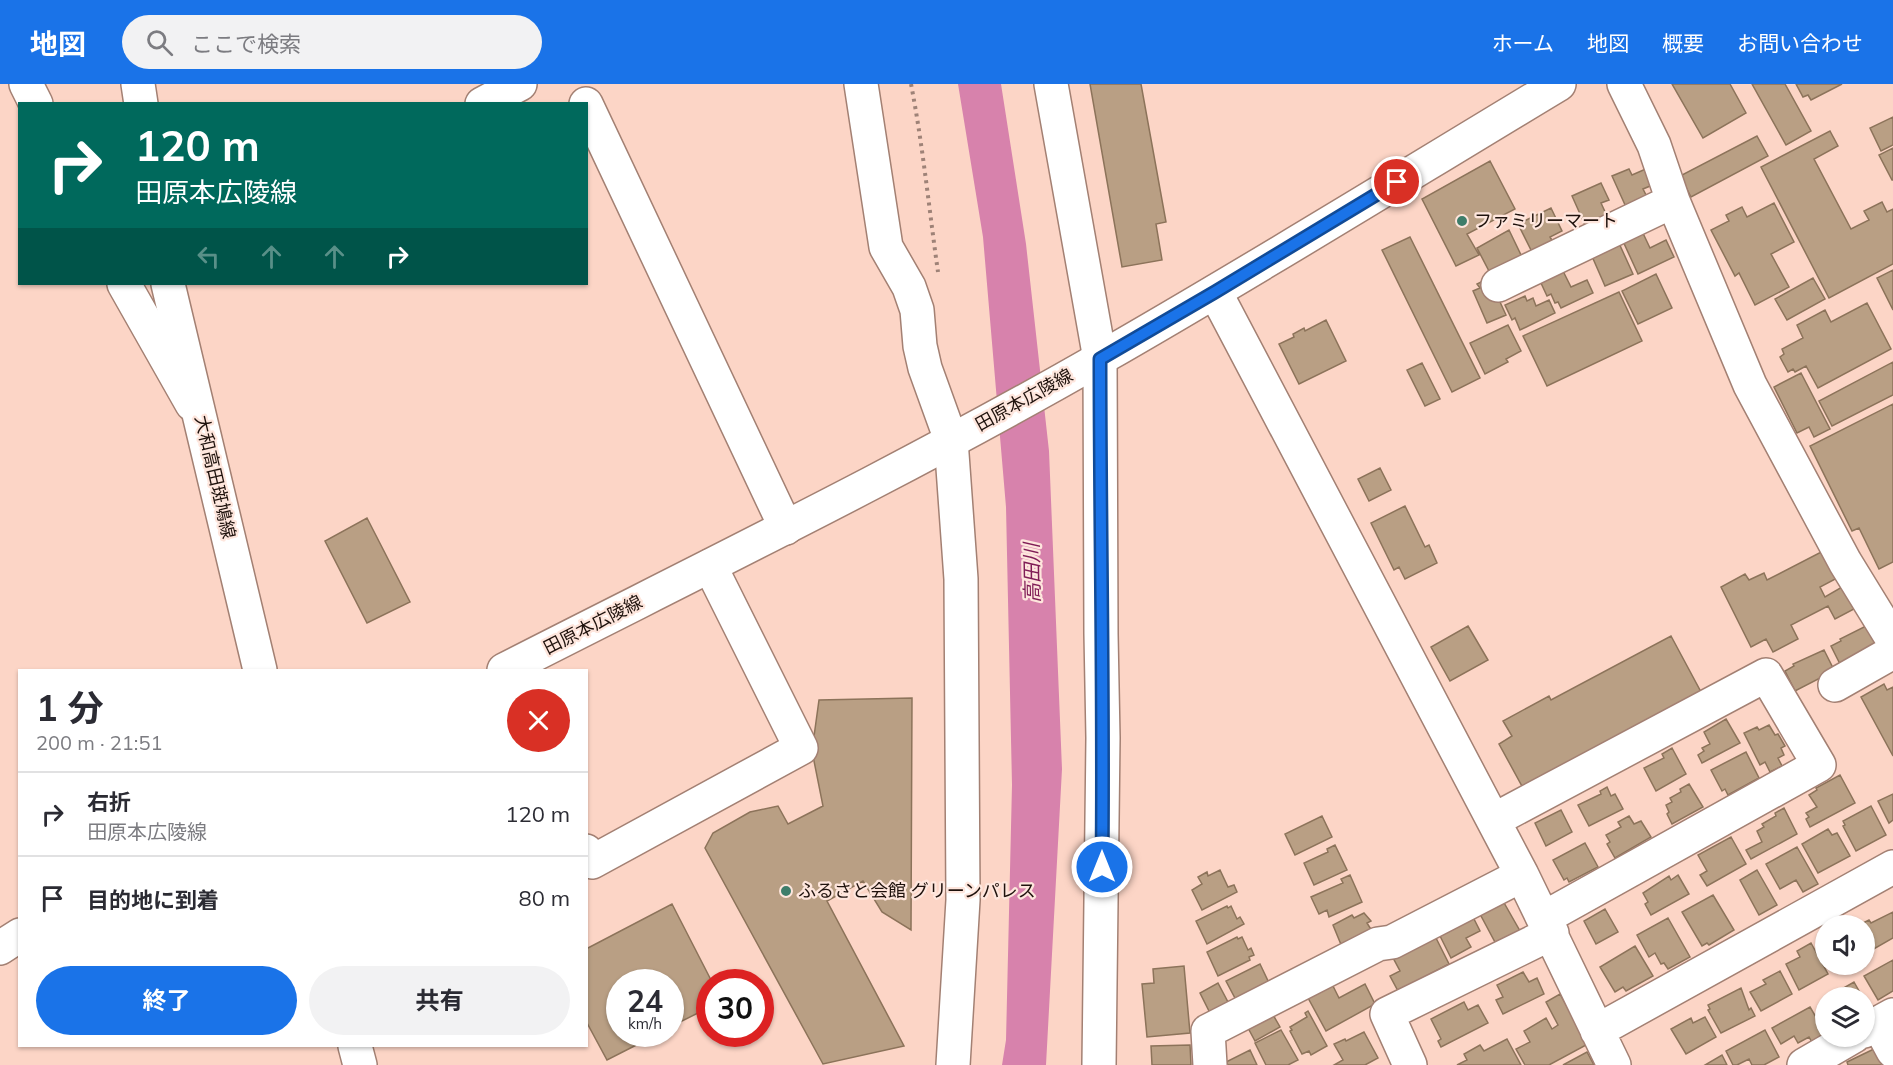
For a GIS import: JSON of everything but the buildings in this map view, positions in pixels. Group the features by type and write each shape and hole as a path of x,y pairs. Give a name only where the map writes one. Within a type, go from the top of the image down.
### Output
{"street":[{"path":"26,84 35,102"},
{"path":"138,84 141,102"},
{"path":"486,102 520,84"},
{"path":"577,84 585,102"},
{"path":"861,84 886,247 909,287 917,310 920,346 925,368 958,437 963,888 953,1065"},
{"path":"1051,84 1091,364 1103,738 1099,1065"},
{"name":"田原本広陵線","path":"506,669 786,528 1091,364 1215,292 1558,84"},
{"path":"1624,84 1654,145 1673,201 1750,385 1845,562 1893,640"},
{"path":"588,108 786,528"},
{"path":"1498,285 1673,201"},
{"path":"125,285 202,421"},
{"name":"大和高田斑鳩線","path":"168,285 260,669"},
{"path":"1215,292 1522,874 1614,1065"},
{"path":"588,855 592,862 801,748 710,566"},
{"path":"1835,685 1893,652"},
{"path":"1410,1065 1387,1014 1548,925 1819,765 1766,675 1494,820"},
{"path":"1597,1031 1893,867"},
{"path":"1210,1065 1208,1031 1378,944 1392,942 1522,874"},
{"path":"0,948 18,936"},
{"path":"1804,1065 1877,1031"},
{"path":"355,1047 360,1065"}],"path":[{"path":"912,84 922,140 929,212 939,275"}],"water":[{"name":"高田川","path":"958,84 1001,84 1026,244 1049,451 1062,769 1046,1065 1002,1065 1006,1040 1012,785 1006,507 983,237"}],"place":[{"name":"ファミリーマート","path":"1462,221"},
{"name":"ふるさと会館 グリーンパレス","path":"786,891"}],"route":[{"path":"1102,867 1100,359 1397,182"}]}
